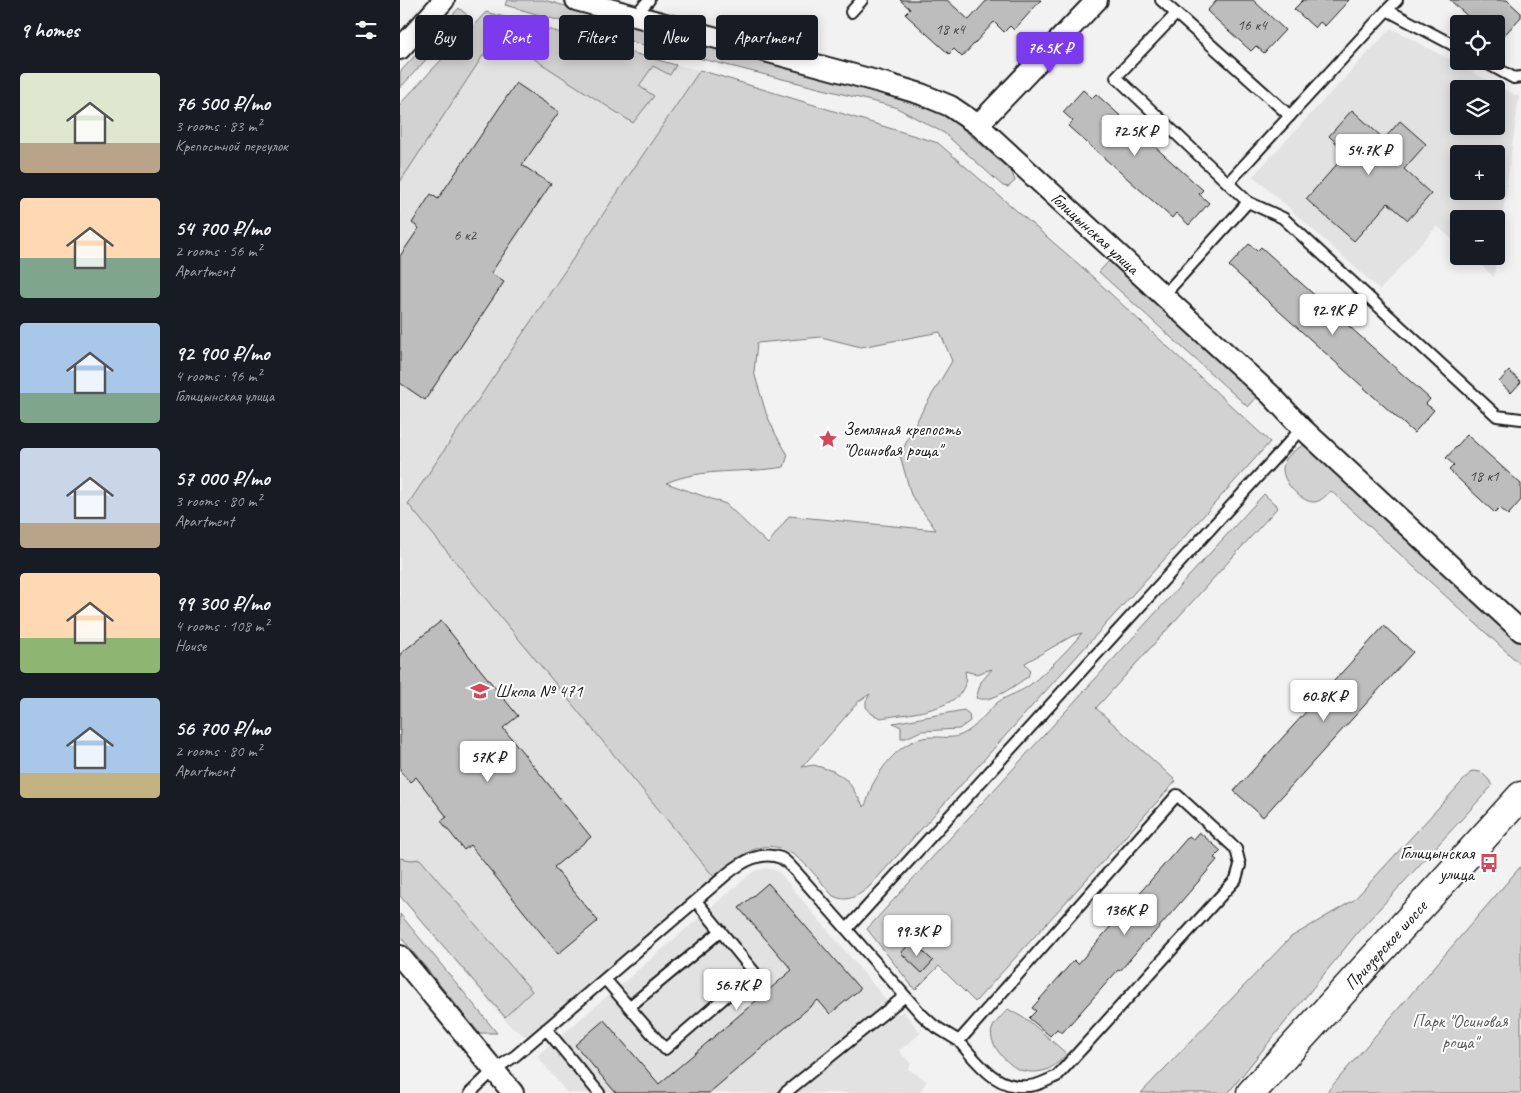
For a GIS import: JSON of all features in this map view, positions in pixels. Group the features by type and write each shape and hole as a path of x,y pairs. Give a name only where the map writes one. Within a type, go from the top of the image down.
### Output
{"main road":[{"name":"Приозерское шоссе","path":"1250,1093 1521,796"}],"street":[{"path":"400,49 444,0"},
{"name":"Голицынская улица","path":"576,0 626,15"},
{"path":"978,125 1097,0"},
{"name":"Голицынская улица","path":"634,17 921,94 950,106 978,125 1272,395 1302,428 1521,631"},
{"path":"400,956 513,1093"}],"lane":[{"path":"634,16 649,0"},
{"path":"851,12 862,0"},
{"path":"1161,0 1290,116"},
{"path":"1228,183 1397,0"},
{"path":"1387,10 1450,43"},
{"path":"1176,14 1116,77 1248,202 1283,218 1497,416 1521,419"},
{"path":"1499,70 1514,78 1521,77"},
{"path":"1164,295 1248,202"},
{"path":"847,929 1302,428"},
{"path":"470,1093 494,1070 514,1056 738,866 759,855 781,858 798,874 905,996 933,1025 959,1041 989,1076 1013,1087 1034,1085 1057,1076 1236,879 1240,865 1236,849 1177,795 959,1041"},
{"path":"605,979 665,1049 754,972 696,901"},
{"path":"629,1007 720,931"},
{"path":"785,1093 905,996"},
{"path":"546,1029 599,1093"}],"shaded area":[{"name":"Школа № 471","path":"486,12 497,15 483,15"},
{"name":"Школа № 471","path":"483,15 483,60 549,60 549,30 559,32 559,60 634,60 634,53 644,56 644,60 658,60 700,70 408,504 714,877 528,1038 511,1027 400,897 400,104 441,60 473,60 473,26"},
{"path":"1391,28 1450,60 1450,70 1469,70 1487,80 1450,80 1450,135 1505,135 1505,89 1519,97 1505,198 1505,145 1450,145 1450,200 1505,200 1503,210 1450,210 1450,237 1437,226 1380,290 1253,176"},
{"path":"1481,265 1496,265 1494,277"},
{"path":"766,868 778,871 898,1014 903,1011 921,1033 899,1051 911,1064 908,1069 927,1081 919,1093 567,1093 537,1056 754,871"}],"green space":[{"path":"507,0 544,0 598,15 559,15 559,21 549,18 549,15 540,15 505,5"},
{"path":"459,8 467,15 453,15"},
{"path":"486,12 497,15 483,15"},
{"path":"483,15 483,56 400,182 400,104 441,60 473,60 473,26"},
{"path":"634,25 644,28 644,45 634,42"},
{"path":"549,30 559,32 559,60 634,60 634,53 644,56 644,60 658,60 676,65 670,75 653,66 639,86 654,96 633,123 536,60 549,60"},
{"path":"707,43 716,46 716,60 767,60 932,107 953,120 1012,172 1015,181 1008,187 1003,186 944,133 895,107 706,60"},
{"path":"415,56 415,60 426,60 400,88 400,72"},
{"path":"700,70 938,143 1083,268 1270,442 869,887 857,896 848,899 833,896 794,855 770,846 757,849 742,856 714,877 408,504","holes":["940,332 952,361 920,415 900,455 911,495 936,530 789,516 768,544 726,504 666,483 694,475 784,467 788,455 766,413 754,372 757,343 821,337 861,347","1082,633 1038,678 1027,687 998,702 967,732 952,737 923,738 899,750 886,763 876,778 864,807 848,781 833,771 814,765 802,767 859,701 870,694 866,701 866,707 872,714 881,718 922,711 936,708 959,695 965,684 965,671 976,674 992,669 981,682 976,698 983,699 996,696 1028,677 1030,670 1025,663 1072,636"]},
{"path":"1109,261 1258,396 1248,407 1099,272"},
{"path":"1306,444 1521,641 1521,665 1331,491 1320,500 1312,502 1302,498 1292,489 1283,473 1284,464 1292,453"},
{"path":"1264,494 1278,507 1096,708 1176,781 975,1002 939,966 915,990 867,929","holes":["912,941 933,961 922,973 901,953"]},
{"path":"964,710 969,714 970,721 959,729 921,731 906,738 901,738 901,727 893,723"},
{"path":"1472,771 1481,772 1492,786 1358,932 1228,1093 1141,1093 1291,937 1354,900"},
{"path":"400,858 420,859 532,991 505,1017 400,896"},
{"name":"Парк \"Осиновая роща\"","path":"1521,866 1521,1093 1326,1093"},
{"path":"400,914 497,1033 479,1033 400,936"},
{"path":"1008,1009 1029,1021 1067,1054 1053,1067 1039,1072 1029,1072 1011,1065 997,1050 991,1032 994,1025"}],"building":[{"path":"900,0 947,0 969,20 987,0 1041,0 1014,30 1010,26 1004,32 994,22 962,57 954,49 949,54 905,14 910,9"},
{"path":"1217,0 1253,0 1285,30 1264,53 1256,46 1251,51 1207,11"},
{"path":"1303,0 1349,0 1325,26 1320,22 1315,28 1294,9"},
{"path":"1450,0 1507,0 1521,13 1521,17 1505,34 1505,15 1466,15"},
{"path":"516,83 559,112 522,165 551,184 491,273 504,282 425,400 400,383 400,256 419,228 412,223 431,194 438,199"},
{"path":"1083,90 1092,98 1096,94 1203,190 1199,194 1209,203 1189,225 1176,213 1172,218 1068,126 1073,121 1063,112"},
{"path":"1352,110 1384,139 1400,121 1426,144 1404,169 1431,194 1408,220 1388,203 1354,241 1306,199 1347,153 1329,136"},
{"path":"1249,244 1257,251 1261,247 1430,399 1426,404 1434,410 1414,433 1229,266"},
{"path":"1509,371 1521,382 1511,393 1499,382"},
{"path":"1467,435 1521,484 1521,500 1508,515 1500,508 1495,513 1449,470 1454,465 1446,458"},
{"path":"441,621 518,716 503,728 591,837 554,867 598,921 558,954 470,845 464,850 441,821 447,817 416,777 410,782 400,771 400,654"},
{"path":"1384,626 1413,652 1263,817 1234,791"},
{"path":"1199,832 1221,851 1214,858 1217,860 1148,940 1120,971 1118,970 1062,1033 1057,1029 1050,1036 1029,1018 1036,1011 1032,1008 1074,960 1078,964 1189,836 1193,839"},
{"path":"768,883 860,989 830,1014 818,1000 709,1093 616,1093 575,1045 604,1020 659,1084 792,970 739,908"},
{"path":"912,941 933,961 922,973 901,953"}],"place":[{"name":"Земляная крепость \"Осиновая роща\"","path":"828,439"},
{"name":"Школа № 471","path":"480,691"},
{"name":"Голицынская улица","path":"1489,863"}]}
